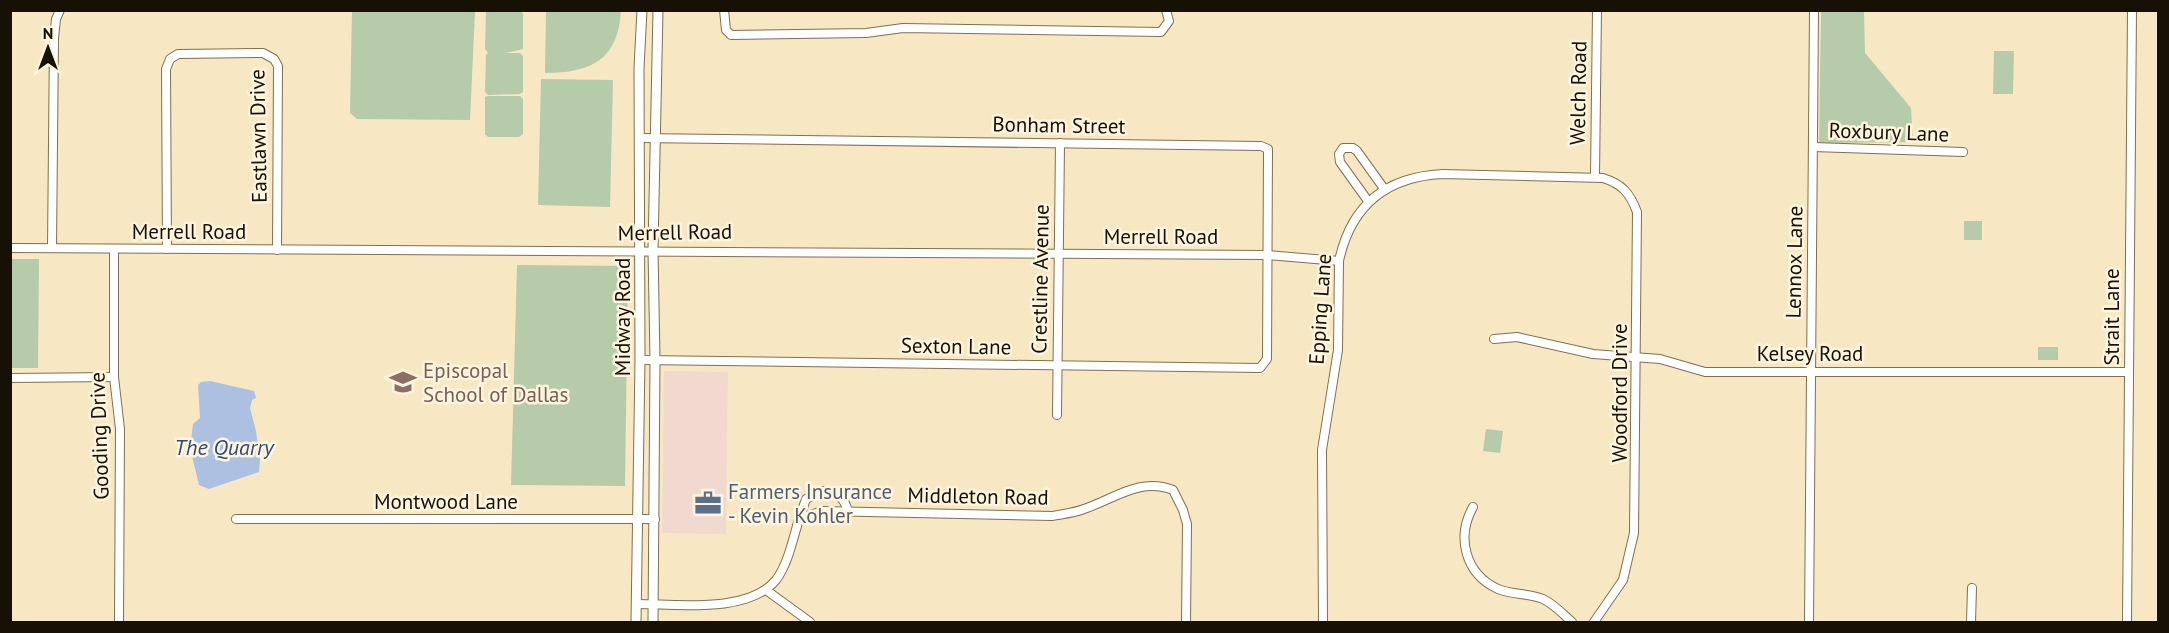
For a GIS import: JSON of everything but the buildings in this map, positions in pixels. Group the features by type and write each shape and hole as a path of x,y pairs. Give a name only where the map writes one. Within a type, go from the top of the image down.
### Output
{"main road":[{"name":"Midway Road","path":"636,622 640,458 639,138 642,10"},
{"name":"Midway Road","path":"653,622 656,361 653,249 658,10"},
{"path":"640,458 655,458"}],"street":[{"path":"52,248 54,38 56,19 60,10"},
{"path":"724,10 726,30 731,35 866,33 903,28 1161,32 1168,21 1166,10"},
{"name":"Welch Road","path":"1595,176 1597,10"},
{"name":"Lennox Lane","path":"1809,622 1814,10"},
{"name":"Strait Lane","path":"2127,622 2132,10"},
{"name":"Eastlawn Drive","path":"166,249 166,69 170,59 178,54 263,53 274,59 278,66 277,250"},
{"name":"Bonham Street","path":"639,138 1261,146 1268,149 1267,360"},
{"name":"Crestline Avenue","path":"1056,416 1060,143"},
{"path":"1368,201 1340,162 1338,154 1343,148 1348,147 1357,151 1385,190"},
{"name":"Roxbury Lane","path":"1813,147 1963,152"},
{"name":"Epping Lane","path":"1323,622 1322,450 1338,350 1339,261 1353,221 1368,201 1385,190 1425,175 1595,176"},
{"name":"Woodford Drive","path":"1594,622 1623,580 1634,533 1637,357 1636,212 1632,199 1618,183 1595,176"},
{"name":"Merrell Road","path":"10,248 653,249 1268,255 1339,261"},
{"name":"Gooding Drive","path":"114,249 114,376 120,429 119,622"},
{"name":"Kelsey Road","path":"1494,339 1517,337 1593,354 1660,359 1705,372 2129,372"},
{"name":"Sexton Lane","path":"640,360 1260,368 1267,360"},
{"path":"10,378 114,376"},
{"name":"Middleton Road","path":"799,519 822,511 1052,516 1083,509 1135,487 1149,485 1173,490 1179,500 1186,524 1186,622"},
{"path":"637,604 730,603 766,590 777,579 784,565 806,499 822,491 838,495 846,504 848,512"},
{"path":"1473,507 1465,521 1464,540 1468,559 1475,572 1500,590 1544,599 1572,622"},
{"name":"Montwood Lane","path":"236,519 655,519"},
{"path":"1971,622 1972,588"},
{"path":"766,590 810,622"}],"shaded area":[{"path":"664,371 728,372 726,534 662,533"}],"green space":[{"path":"352,11 475,11 470,120 357,119 350,113"},
{"path":"521,11 523,14 523,49 506,53 520,53 523,56 523,92 520,94 488,95 485,92 486,55 488,53 485,49 486,12"},
{"path":"546,11 621,11 614,41 600,60 576,70 545,73"},
{"path":"1821,11 1864,11 1865,53 1911,108 1913,142 1819,143"},
{"path":"1994,51 2014,51 2013,94 1993,94"},
{"path":"541,79 613,80 610,207 538,205"},
{"path":"520,96 523,99 523,134 519,137 488,137 485,134 485,97"},
{"path":"1964,221 1982,221 1982,240 1964,240"},
{"path":"11,259 39,259 38,368 11,368"},
{"path":"517,265 628,266 625,486 511,485"},
{"path":"2038,347 2058,347 2058,360 2038,360"},
{"path":"1486,429 1503,431 1500,453 1483,451"}],"water":[{"name":"The Quarry","path":"210,381 254,391 256,398 252,400 250,408 260,460 259,472 209,489 199,485 190,448 193,424 200,418 198,385 201,382"}],"place":[{"name":"Episcopal School of Dallas","path":"403,382"},
{"name":"Farmers Insurance - Kevin Kohler","path":"708,503"}]}
